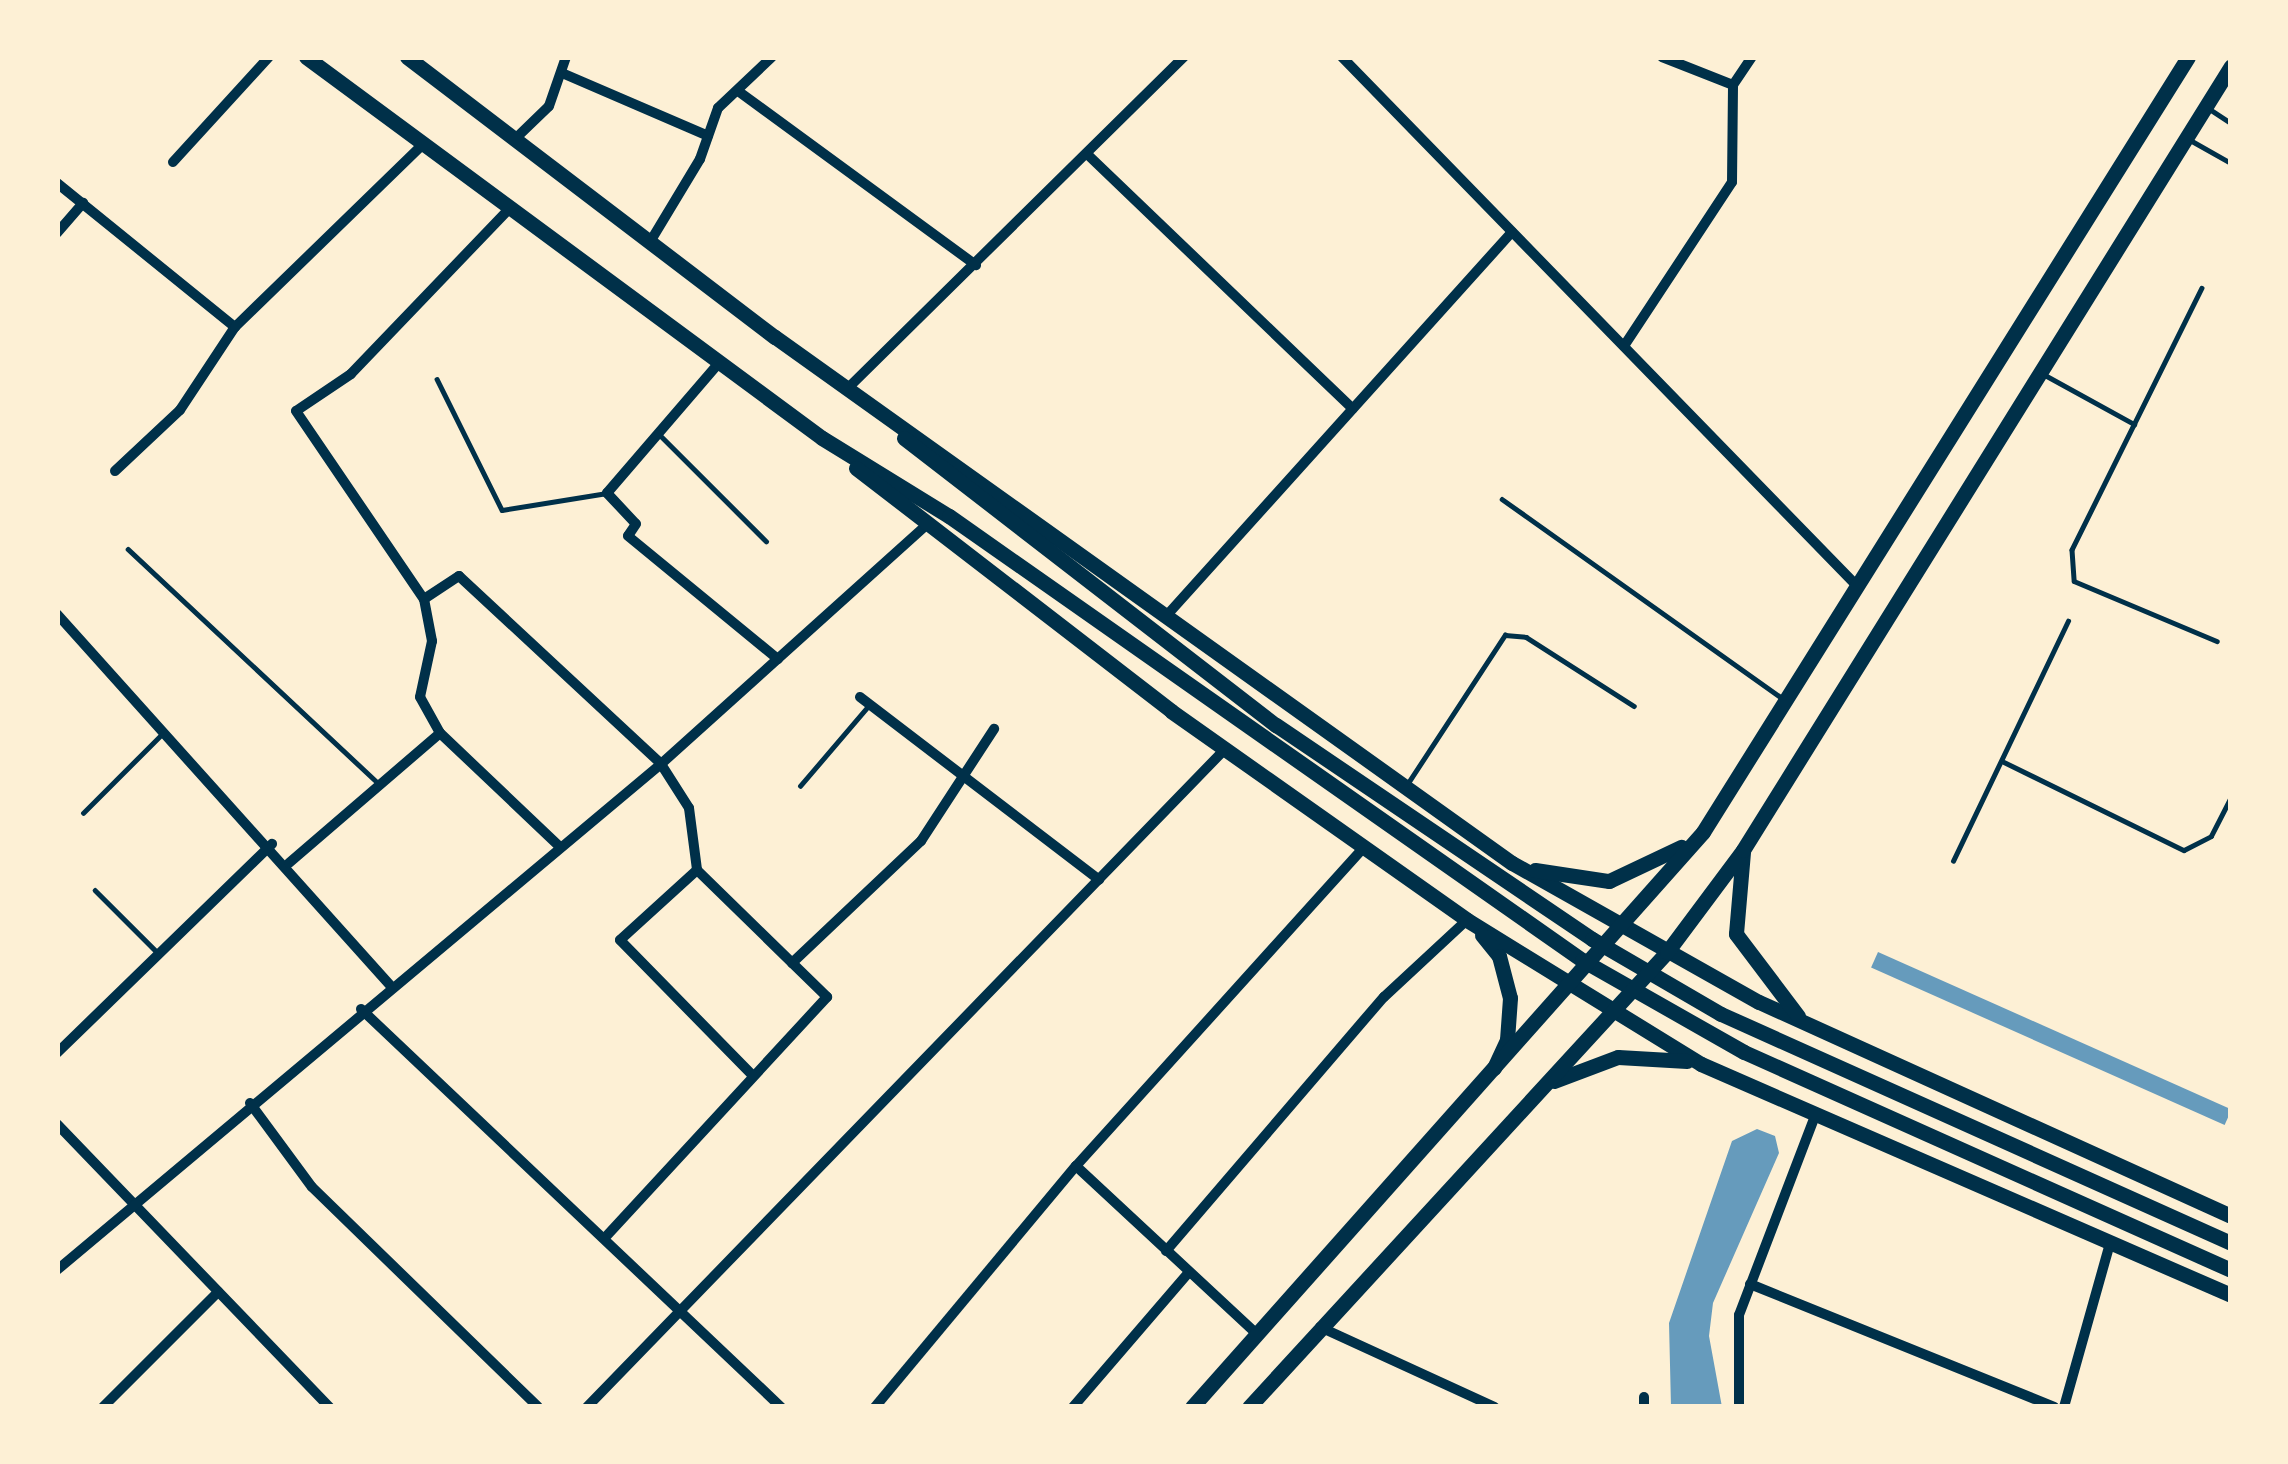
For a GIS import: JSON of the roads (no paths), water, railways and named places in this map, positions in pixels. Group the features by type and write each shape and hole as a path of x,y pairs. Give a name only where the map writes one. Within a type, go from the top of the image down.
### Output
{"main road":[{"path":"306,57 821,438 950,516 1582,960 1744,1052 2231,1270"},
{"path":"406,57 848,388 1512,863 1804,1023 2231,1216"},
{"path":"1192,1407 1487,1082 1703,831 2188,57"},
{"path":"1250,1407 1667,952 1743,850 2231,66"},
{"path":"848,388 952,481 1139,625 1592,939 1721,1014 2231,1244"},
{"path":"821,438 924,527 1226,749 1467,920 1571,985 1701,1064 2231,1295"},
{"path":"1512,863 1574,880 1609,880 1644,870 1703,831"},
{"path":"1743,850 1736,934 1804,1023"},
{"path":"1467,920 1499,956 1510,998 1507,1040 1487,1082"},
{"path":"1539,1089 1618,1058 1701,1064"}],"street":[{"path":"173,162 269,57"},
{"path":"514,139 550,106 566,57"},
{"path":"650,242 708,136 718,108 772,57"},
{"path":"848,388 1184,57"},
{"path":"1342,57 1857,586"},
{"path":"1663,57 1733,85"},
{"path":"1624,346 1732,182 1733,85 1752,57"},
{"path":"562,73 708,136"},
{"path":"738,91 976,265"},
{"path":"115,471 180,410 235,327 423,144"},
{"path":"1087,154 1353,409"},
{"path":"57,183 235,327"},
{"path":"57,233 83,203"},
{"path":"510,208 351,374 296,411 424,599 432,641 420,698 440,733 560,847"},
{"path":"1168,614 1512,232"},
{"path":"718,364 607,493 635,524 628,536 778,659"},
{"path":"57,1270 361,1009 662,764 924,527"},
{"path":"424,599 459,576 662,764 689,808 697,870 826,997 607,1234"},
{"path":"57,614 272,844 390,985"},
{"path":"865,700 1099,880"},
{"path":"792,963 921,841 994,729"},
{"path":"289,863 440,733"},
{"path":"587,1407 1226,749"},
{"path":"57,1053 272,844"},
{"path":"875,1407 1076,1166 1364,847"},
{"path":"697,870 620,940 752,1075"},
{"path":"1166,1251 1384,997 1467,920"},
{"path":"361,1009 607,1234 676,1315 781,1407"},
{"path":"250,1103 312,1186 538,1407"},
{"path":"1739,1407 1738,1315 1816,1113"},
{"path":"57,1124 329,1407"},
{"path":"1076,1166 1257,1334"},
{"path":"2064,1407 2110,1243"},
{"path":"1073,1407 1189,1273"},
{"path":"1750,1284 2054,1407"},
{"path":"104,1407 218,1292"},
{"path":"1320,1327 1495,1407"}],"lane":[{"path":"2206,106 2231,123"},
{"path":"2187,138 2231,163"},
{"path":"2203,288 2072,550 2074,581 2217,640"},
{"path":"2041,372 2134,424"},
{"path":"437,380 502,510 607,493"},
{"path":"658,434 730,496 766,541"},
{"path":"1502,499 1785,700"},
{"path":"128,549 380,785"},
{"path":"1953,861 2068,622"},
{"path":"1405,788 1505,635 1526,637 1634,706"},
{"path":"800,786 865,700"},
{"path":"83,813 166,731"},
{"path":"2004,762 2184,850 2211,836 2231,797"},
{"path":"95,890 159,954"}],"water":[{"path":"1878,952 2231,1109 2225,1125 1871,968"},
{"path":"1757,1129 1775,1136 1779,1153 1713,1303 1709,1336 1722,1407 1671,1407 1669,1323 1732,1141"}]}
